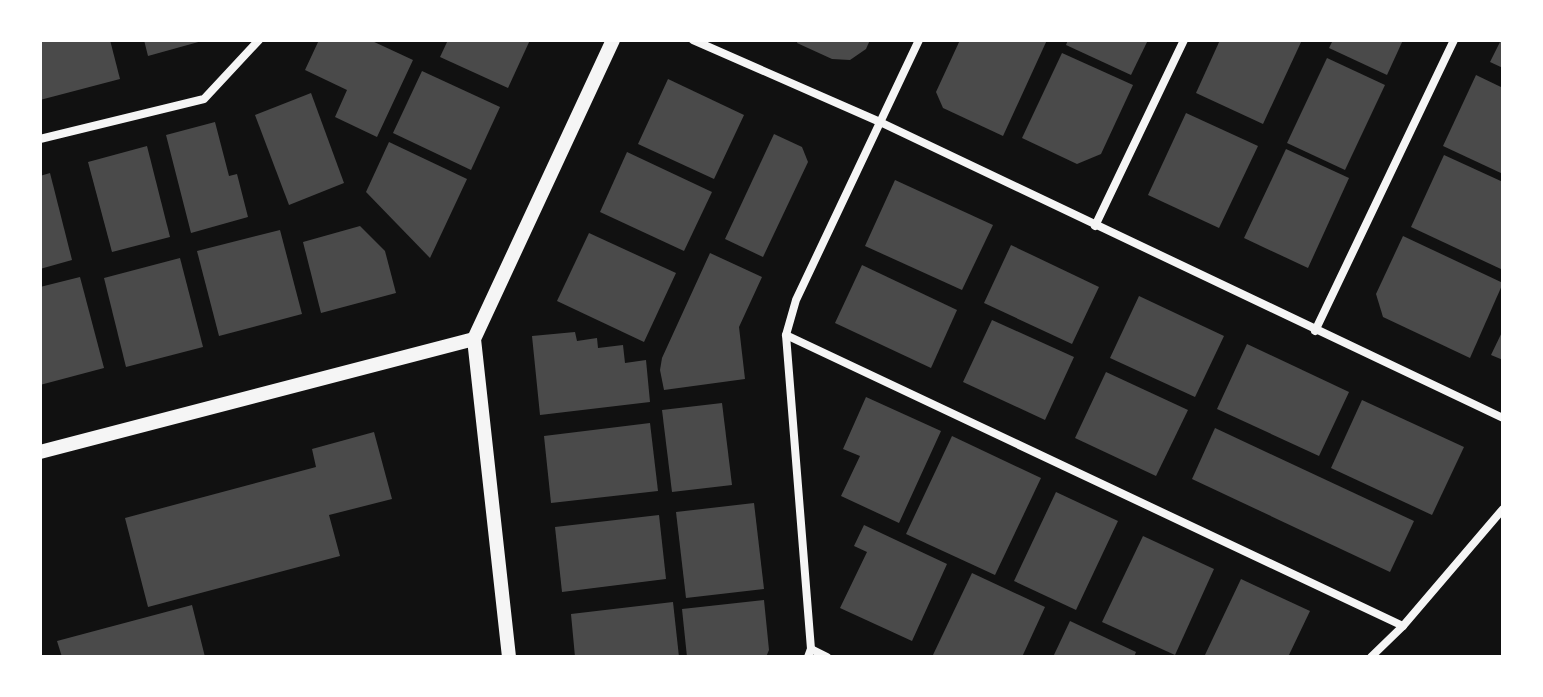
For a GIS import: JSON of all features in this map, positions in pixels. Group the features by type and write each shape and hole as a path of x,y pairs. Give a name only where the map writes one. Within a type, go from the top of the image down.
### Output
{"street":[{"path":"40,139 204,99 259,40"},
{"path":"509,657 474,339 613,40"},
{"path":"693,40 880,122 1503,418"},
{"path":"827,657 809,653 786,335 796,300 919,40"},
{"path":"1095,226 1184,40"},
{"path":"1315,331 1454,40"},
{"path":"786,335 1403,626"},
{"path":"40,452 474,339"},
{"path":"1371,657 1403,626 1503,509"}],"building":[{"path":"40,40 110,40 120,79 40,100"},
{"path":"144,40 202,40 202,41 148,56"},
{"path":"319,40 370,40 413,60 377,137 335,117 347,90 305,70"},
{"path":"448,40 530,40 508,88 440,57"},
{"path":"798,40 870,40 866,49 850,60 832,59 797,43"},
{"path":"960,40 1047,40 1003,136 943,108 936,92"},
{"path":"1068,40 1148,40 1131,75 1066,45"},
{"path":"1220,40 1302,40 1263,124 1196,93"},
{"path":"1333,40 1403,40 1387,75 1329,48"},
{"path":"1503,40 1503,68 1490,62"},
{"path":"1062,53 1133,85 1101,154 1077,164 1022,138"},
{"path":"1327,58 1385,85 1345,170 1287,143"},
{"path":"422,71 500,107 471,170 393,133"},
{"path":"1476,75 1503,88 1503,174 1443,146"},
{"path":"668,79 744,115 714,179 638,144"},
{"path":"311,93 344,183 289,205 255,115"},
{"path":"1186,113 1258,146 1219,228 1148,195"},
{"path":"215,122 229,176 237,174 248,217 191,233 166,135"},
{"path":"774,134 802,147 808,162 763,257 725,239"},
{"path":"389,142 467,179 430,258 366,192"},
{"path":"147,146 170,237 112,252 88,162"},
{"path":"1286,149 1349,178 1308,268 1244,238"},
{"path":"627,152 712,192 684,251 600,212"},
{"path":"1444,155 1503,182 1503,270 1411,227"},
{"path":"50,173 72,260 40,269 40,176"},
{"path":"895,180 993,225 962,290 865,246"},
{"path":"360,226 385,251 396,293 321,313 303,242"},
{"path":"280,230 302,314 219,336 197,251"},
{"path":"589,233 676,273 644,342 557,301"},
{"path":"1403,236 1503,283 1470,358 1383,317 1376,294"},
{"path":"1011,245 1099,287 1072,344 984,303"},
{"path":"710,253 762,277 739,327 745,379 664,390 660,370 662,358"},
{"path":"180,258 203,347 126,367 104,278"},
{"path":"862,265 957,310 931,368 835,323"},
{"path":"80,277 104,368 40,385 40,287"},
{"path":"1139,296 1224,336 1195,397 1110,358"},
{"path":"992,320 1074,357 1045,420 963,382"},
{"path":"1503,330 1503,360 1491,355"},
{"path":"575,332 577,341 597,338 598,348 623,345 625,363 646,360 650,402 540,415 532,336"},
{"path":"1247,344 1349,392 1319,456 1217,409"},
{"path":"1106,372 1188,410 1156,476 1075,438"},
{"path":"866,397 941,431 899,523 841,496 860,456 843,449"},
{"path":"1362,400 1464,447 1432,515 1331,468"},
{"path":"722,403 732,485 672,492 662,410"},
{"path":"650,423 658,491 551,503 544,436"},
{"path":"1215,428 1414,521 1390,572 1192,479"},
{"path":"374,432 392,499 329,515 340,556 148,607 125,518 316,467 312,449"},
{"path":"952,436 1041,478 995,575 906,534"},
{"path":"1056,492 1118,521 1076,610 1014,581"},
{"path":"754,503 764,589 686,598 676,512"},
{"path":"659,515 666,579 562,592 555,527"},
{"path":"864,525 947,564 912,641 840,608 867,552 854,546"},
{"path":"1143,536 1214,569 1175,655 1102,622"},
{"path":"972,573 1045,607 1022,657 932,657"},
{"path":"1241,579 1310,611 1288,657 1204,657"},
{"path":"764,600 769,650 766,657 687,657 682,609"},
{"path":"673,602 679,657 575,657 571,614"},
{"path":"192,605 205,657 62,657 57,641"},
{"path":"1070,621 1136,652 1134,657 1053,657"}]}
